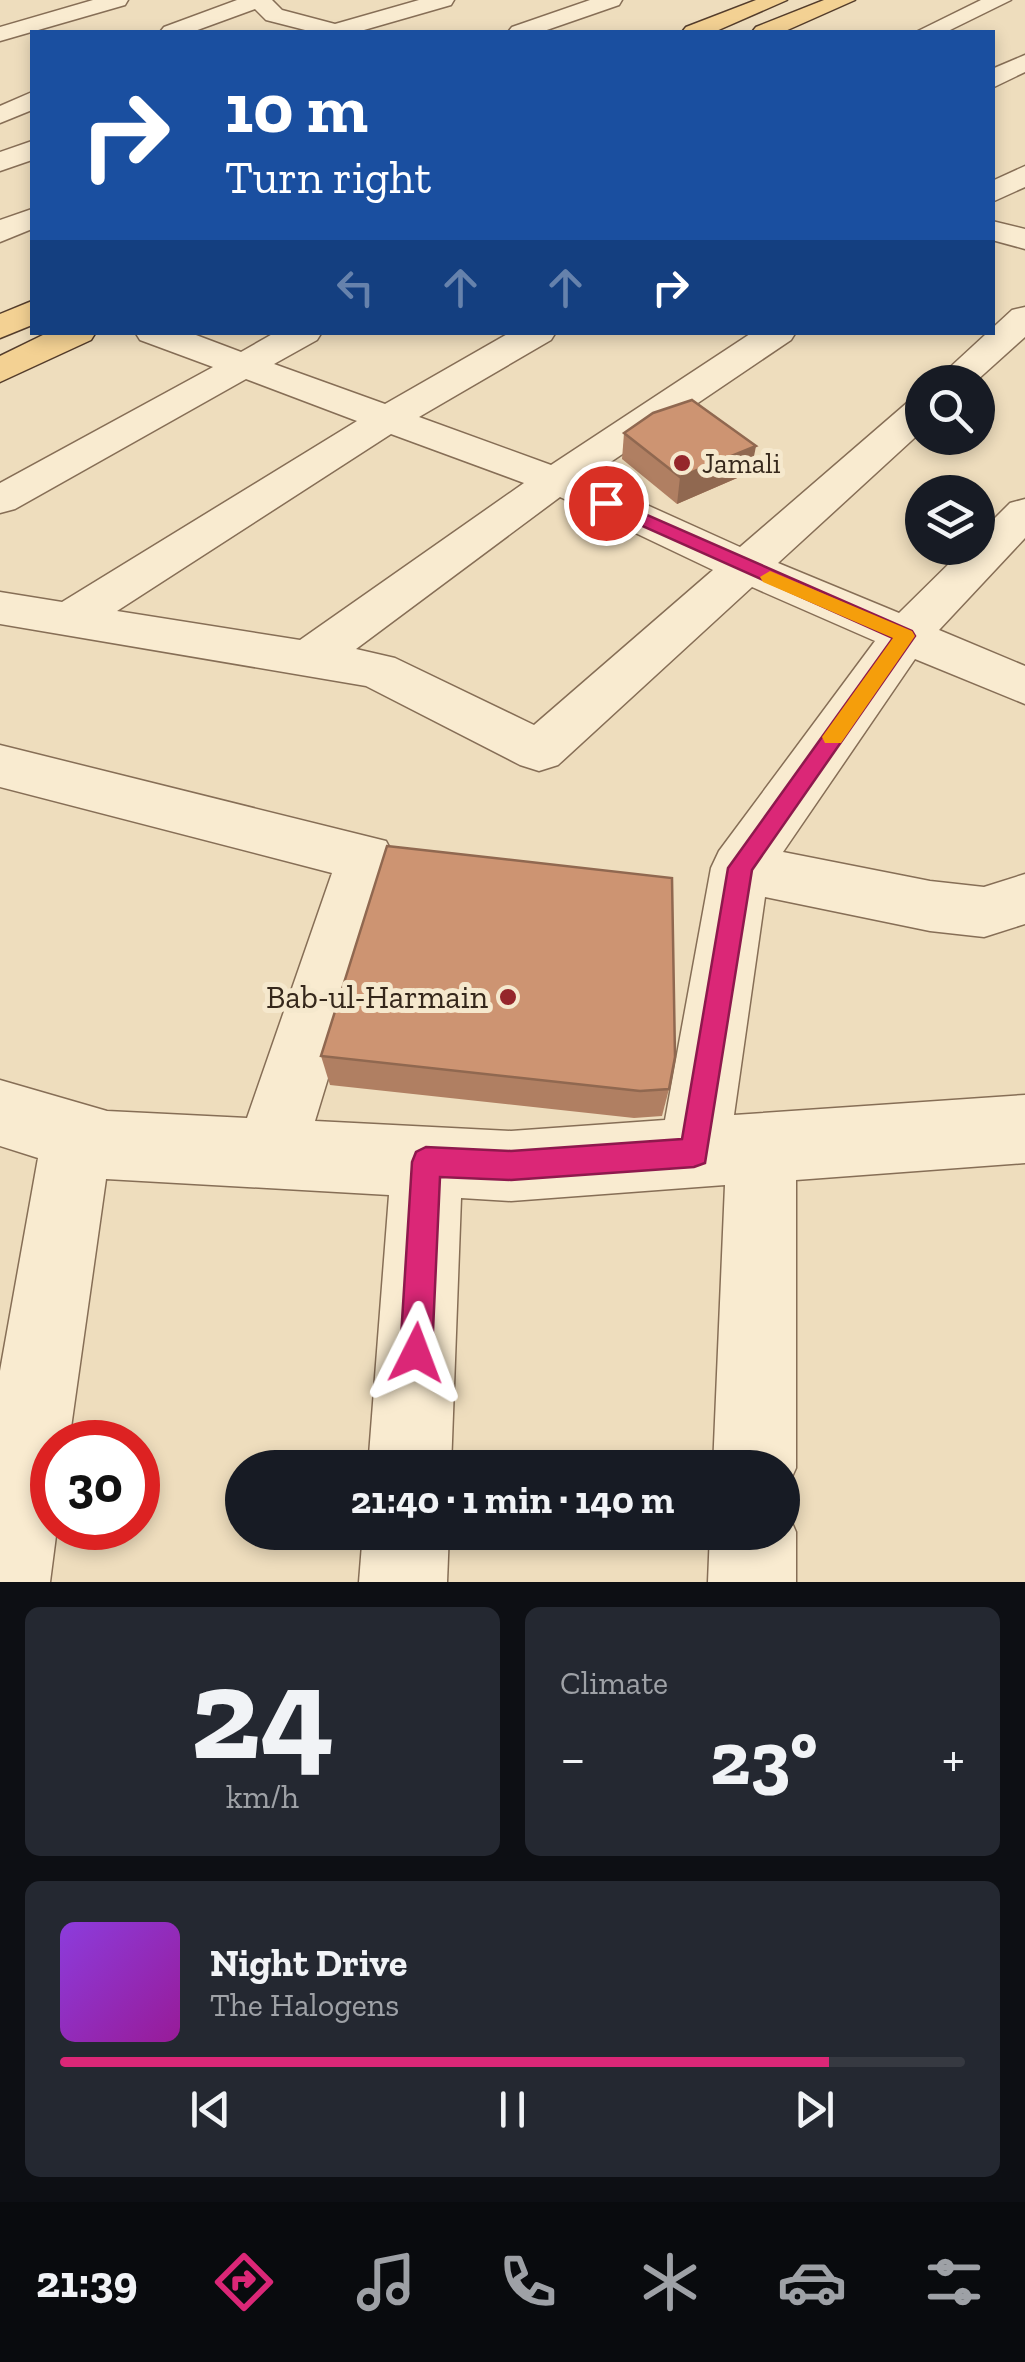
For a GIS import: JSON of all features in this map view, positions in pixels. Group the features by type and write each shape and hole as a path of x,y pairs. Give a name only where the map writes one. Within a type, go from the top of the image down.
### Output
{"main road":[{"path":"699,30 776,0"},
{"path":"769,30 844,0"},
{"path":"0,326 30,313"},
{"path":"0,371 72,335"}],"street":[{"path":"15,30 117,0"},
{"path":"178,30 258,4 306,0"},
{"path":"343,30 443,0"},
{"path":"526,30 611,0"},
{"path":"932,30 1000,0"},
{"path":"258,4 274,15 329,30"},
{"path":"995,78 1025,62"},
{"path":"2,115 30,101"},
{"path":"0,162 30,151"},
{"path":"995,191 1025,174"},
{"path":"0,232 30,219"},
{"path":"995,231 1025,239"},
{"path":"972,365 1025,318"},
{"path":"161,335 559,482 1025,686"},
{"path":"0,500 298,335"},
{"path":"70,620 386,419 533,335"},
{"path":"308,659 565,474 774,335"},
{"path":"0,608 377,670 539,752 905,425"},
{"path":"753,1450 728,1150 740,868 905,636 1025,512"},
{"path":"0,766 366,858 270,1153"},
{"path":"740,868 930,906 984,912 1025,899"},
{"path":"0,1113 106,1146 511,1166 1025,1129"},
{"path":"6,1582 77,1136"},
{"path":"411,1450 426,1162"},
{"path":"403,1582 405,1550"},
{"path":"752,1582 753,1550"}],"building":[{"path":"692,400 756,446 680,477 624,433 653,413"},
{"name":"Bab-ul-Harmain","path":"387,846 672,878 675,1057 669,1089 640,1091 321,1056"}],"slow traffic":[{"path":"770,577 905,636 833,737"}],"place":[{"name":"Jamali","path":"682,463"},
{"name":"Bab-ul-Harmain","path":"508,997"}],"route":[{"path":"416,1353 426,1162 511,1166 694,1153 740,868 905,636 606,503"}]}
